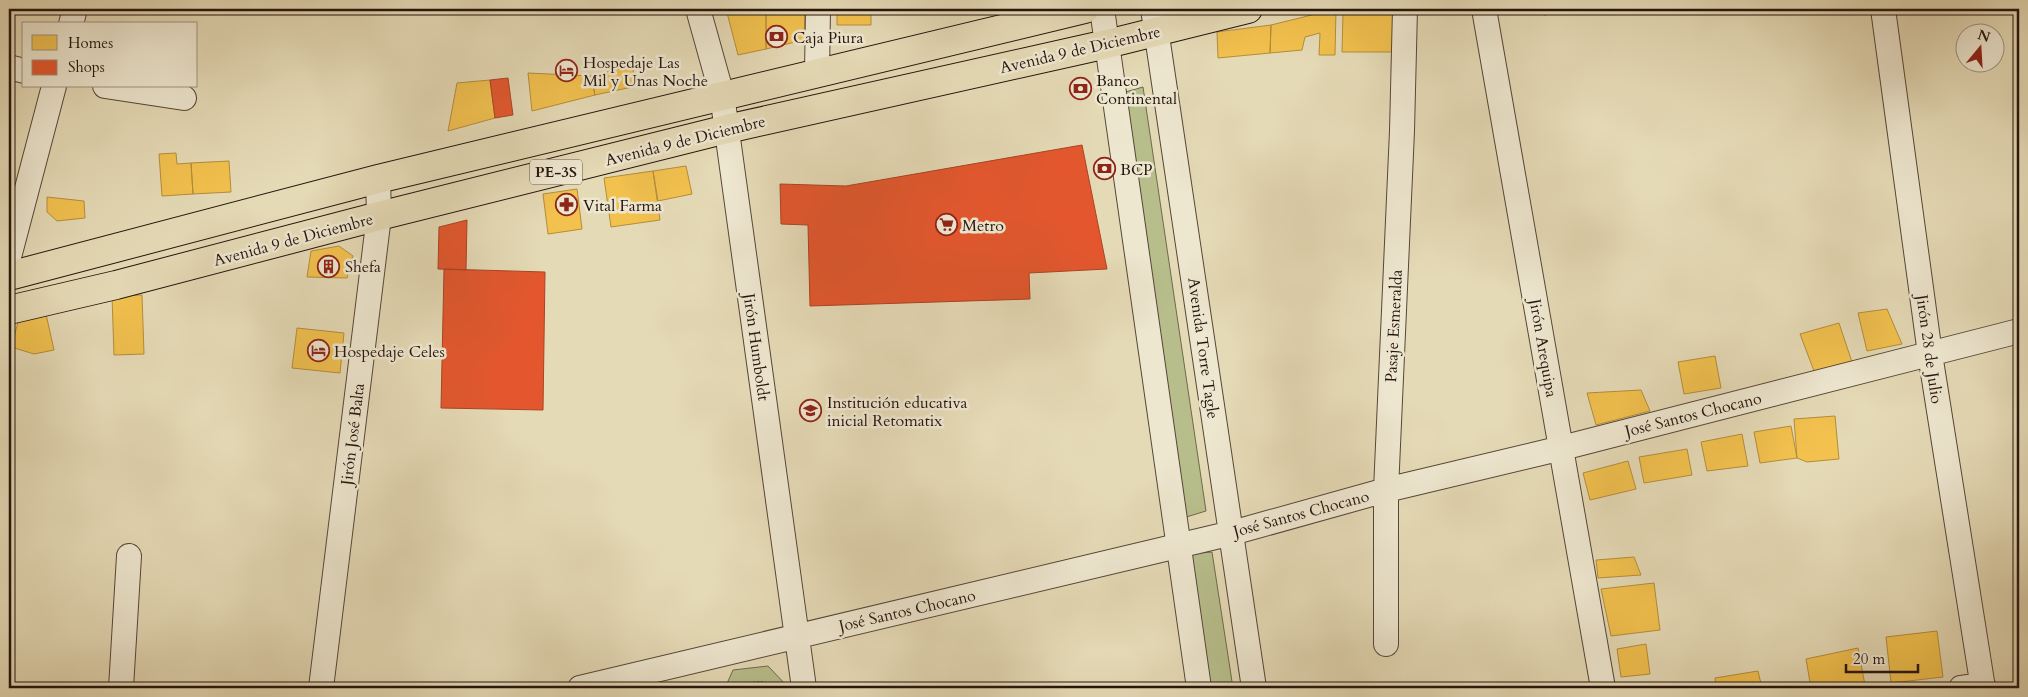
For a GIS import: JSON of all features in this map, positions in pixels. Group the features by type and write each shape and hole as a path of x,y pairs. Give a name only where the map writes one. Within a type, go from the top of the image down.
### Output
{"main road":[{"name":"PE-3S","path":"9,276 378,179 1085,9"},
{"name":"Avenida 9 de Diciembre","path":"9,310 116,285 378,216 727,129 1107,44 1155,20 1248,9"}],"street":[{"path":"72,22 75,9"},
{"name":"Jirón Humboldt","path":"698,9 722,95 804,688"},
{"path":"818,9 818,73"},
{"path":"1102,9 1199,688"},
{"name":"Pasaje Esmeralda","path":"1386,644 1386,490 1402,131 1405,9"},
{"name":"Jirón Arequipa","path":"1484,9 1603,688"},
{"name":"Jirón 28 de Julio","path":"1883,9 1976,687"},
{"name":"Avenida Torre Tagle","path":"1155,20 1254,688"},
{"path":"9,67 22,70"},
{"path":"9,257 53,88"},
{"path":"118,88 184,98"},
{"name":"Jirón José Balta","path":"322,688 378,216 378,179"},
{"name":"José Santos Chocano","path":"580,688 1232,532 1386,490 1562,448 2019,331"},
{"path":"122,688 129,556"}],"path":[{"path":"741,688 756,682 766,684 772,688"}],"green space":[{"path":"1143,87 1206,511 1183,518 1122,93"},
{"path":"1212,552 1233,688 1205,688 1188,554"},
{"path":"768,666 786,685 786,688 725,688 733,670"}],"building: Homes":[{"path":"726,9 766,9 766,49 738,55"},
{"path":"766,9 805,9 804,40 766,49"},
{"path":"837,9 871,9 871,25 837,25"},
{"path":"1336,9 1335,55 1319,55 1320,33 1305,37 1302,50 1270,53 1271,25"},
{"path":"1362,9 1398,9 1398,52 1342,52 1343,14"},
{"path":"1271,25 1270,53 1218,58 1217,32"},
{"path":"632,66 637,86 595,95 591,76"},
{"path":"528,73 591,76 595,95 532,111"},
{"path":"490,80 495,118 448,131 457,83"},
{"path":"176,153 177,164 191,163 193,194 162,196 159,154"},
{"path":"229,161 231,192 193,194 191,163"},
{"path":"686,166 692,194 658,201 653,171"},
{"path":"653,171 660,220 611,227 604,178"},
{"path":"577,189 582,229 548,234 543,194"},
{"path":"47,197 84,201 85,218 57,221 47,212"},
{"name":"Shefa","path":"339,246 353,256 347,278 307,277 311,251"},
{"path":"142,295 144,354 114,355 112,296"},
{"path":"1887,309 1902,344 1867,351 1858,313"},
{"path":"46,314 54,350 34,354 11,347 19,319"},
{"path":"1839,323 1852,362 1814,371 1800,334"},
{"name":"Hospedaje Celes","path":"297,328 344,333 340,373 292,368"},
{"path":"1715,356 1721,388 1684,394 1678,362"},
{"path":"1641,390 1650,411 1596,425 1587,393"},
{"path":"1835,416 1839,459 1807,462 1797,458 1794,419"},
{"path":"1791,426 1797,458 1760,463 1754,432"},
{"path":"1742,434 1748,466 1707,471 1701,442"},
{"path":"1687,449 1692,475 1644,483 1639,457"},
{"path":"1628,461 1636,489 1590,500 1583,473"},
{"path":"1634,557 1641,575 1598,578 1596,560"},
{"path":"1654,583 1660,630 1611,636 1601,589"},
{"path":"1937,631 1943,677 1891,683 1886,637"},
{"path":"1646,644 1650,674 1621,677 1617,649"},
{"path":"1858,648 1865,685 1843,688 1811,688 1806,659"},
{"path":"1758,671 1762,688 1716,688 1715,678"},
{"path":"1675,685 1676,688 1623,688 1623,686"}],"building: Shops":[{"path":"905,9 927,9 927,13 905,13"},
{"path":"1543,9 1569,9 1569,10 1544,15"},
{"path":"508,78 513,115 495,118 490,80"},
{"name":"Metro","path":"1082,145 1107,269 1029,273 1030,299 810,306 808,225 781,224 780,184 846,186"},
{"path":"467,220 466,270 438,269 439,227"},
{"path":"444,269 545,272 543,410 441,408"}],"place":[{"name":"Caja Piura","path":"777,37"},
{"name":"Hospedaje Las Mil y Unas Noche","path":"567,71"},
{"name":"Banco Continental","path":"1080,89"},
{"name":"BCP","path":"1104,169"},
{"name":"Vital Farma","path":"567,205"},
{"name":"Metro","path":"946,225"},
{"name":"Shefa","path":"329,266"},
{"name":"Hospedaje Celes","path":"318,351"},
{"name":"Institución educativa inicial Retomatix","path":"811,411"}]}
